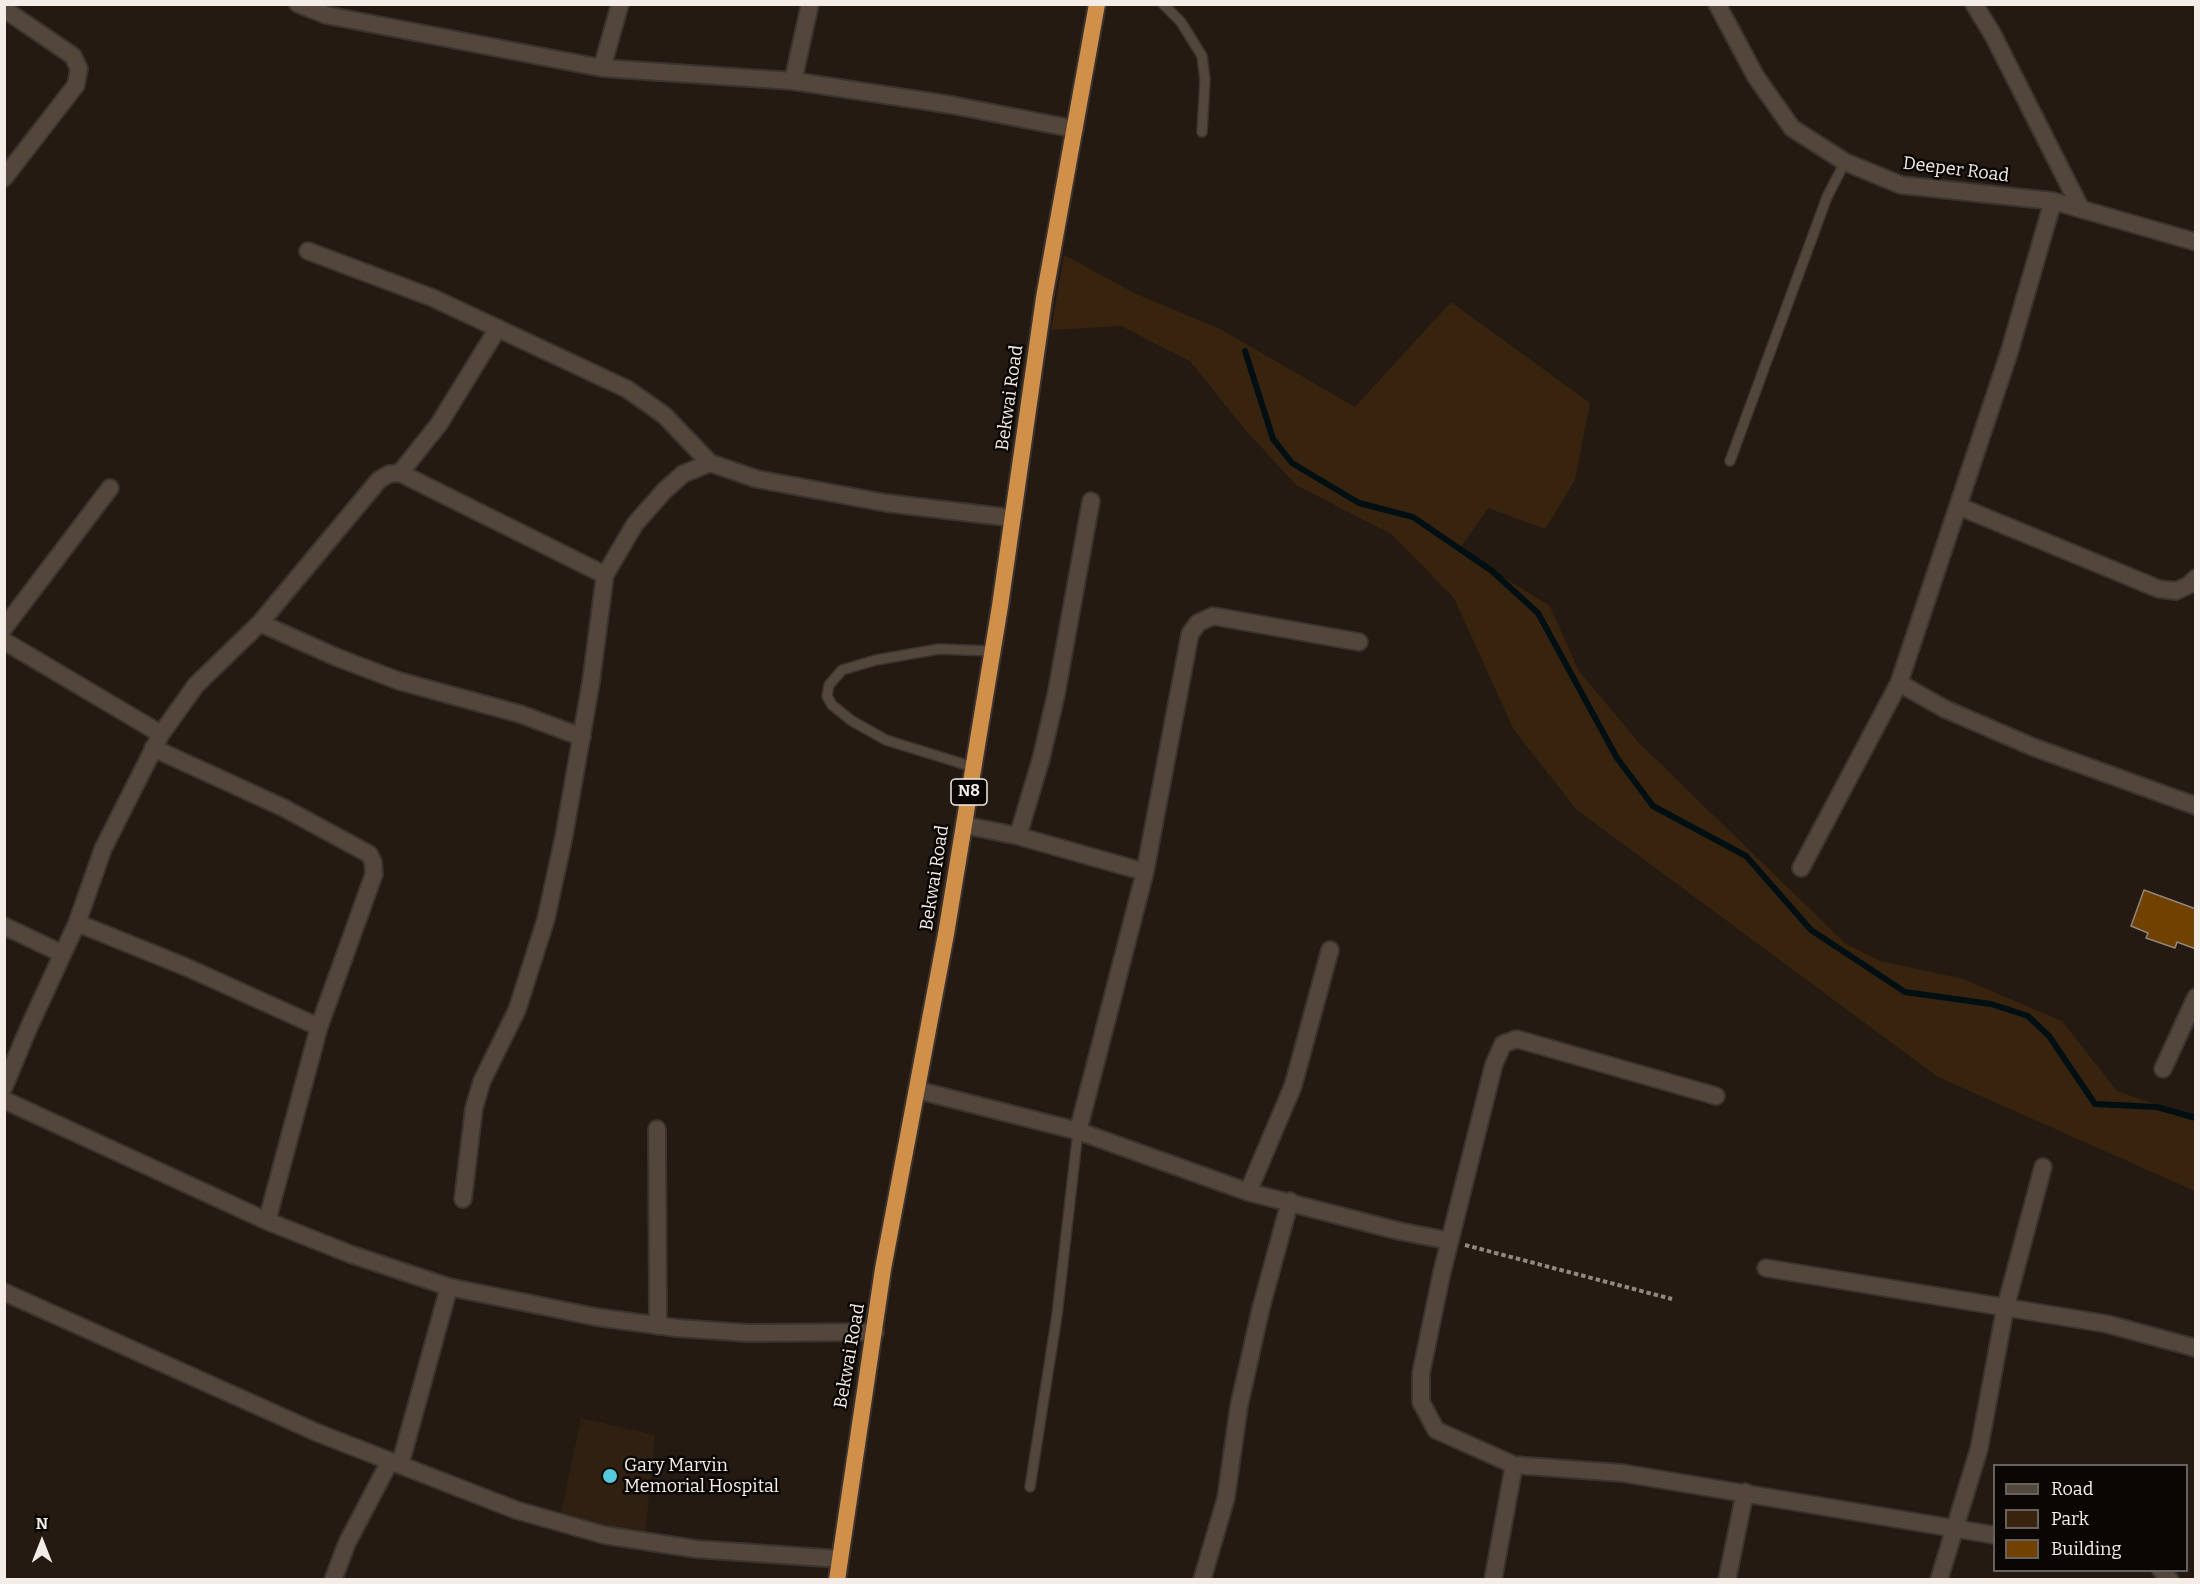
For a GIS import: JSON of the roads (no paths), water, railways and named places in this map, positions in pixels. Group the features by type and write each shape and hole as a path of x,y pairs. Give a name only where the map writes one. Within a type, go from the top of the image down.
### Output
{"highway":[{"name":"Bekwai Road","path":"837,1580 852,1462 875,1332 883,1269 964,825 1013,518 1044,298 1096,4"}],"street":[{"path":"298,4 326,15 602,68 793,81 952,105 1075,129"},
{"path":"602,68 620,4"},
{"path":"793,81 810,4"},
{"name":"Deeper Road","path":"1717,4 1756,77 1792,128 1845,162 1901,185 2053,201 2196,242"},
{"path":"1974,4 1994,35 2081,209"},
{"path":"4,9 73,56 79,69 76,85 4,178"},
{"path":"1801,868 1899,683 2009,352 2053,201"},
{"path":"308,251 433,298 627,389 664,415 710,463 758,479 886,503 1013,518"},
{"path":"400,472 439,424 498,328"},
{"path":"463,1199 474,1108 482,1081 517,1010 546,920 582,737 605,575 635,524 664,491 684,474 710,463"},
{"path":"4,1087 77,923 103,849 157,741 196,685 260,622 379,480 389,474 400,472 605,575"},
{"path":"4,628 110,488"},
{"path":"1018,836 1041,759 1056,695 1091,501"},
{"path":"1958,506 2159,589 2176,591 2189,585 2196,578"},
{"path":"1078,1131 1145,872 1190,634 1198,623 1213,616 1359,642"},
{"path":"260,622 336,657 399,681 519,714 582,737"},
{"path":"4,641 157,741 369,854 374,874 319,1027 267,1221"},
{"path":"1899,683 1945,709 2023,743 2196,806"},
{"path":"964,825 1018,836 1145,872"},
{"path":"77,923 186,967 319,1027"},
{"path":"4,926 62,953"},
{"path":"1248,1192 1293,1086 1330,950"},
{"path":"2163,1070 2196,997"},
{"path":"1716,1096 1517,1039 1503,1044 1494,1064 1450,1241 1421,1373 1421,1402 1436,1430 1514,1465 1622,1473 1993,1535"},
{"path":"917,1090 1078,1131 1248,1192 1399,1231 1450,1241"},
{"path":"4,1100 267,1221 350,1254 449,1287 596,1317 658,1326 748,1333 875,1332"},
{"path":"657,1129 658,1326"},
{"path":"1939,1580 1979,1449 2005,1310 2043,1167"},
{"path":"1202,1580 1226,1498 1239,1407 1261,1308 1290,1201"},
{"path":"1766,1268 2005,1310 2106,1324 2196,1348"},
{"path":"333,1580 347,1543 395,1463 449,1287"},
{"path":"4,1292 318,1433 516,1510 604,1535 696,1549 840,1559"},
{"path":"1493,1580 1514,1465"},
{"path":"1726,1580 1745,1492"}],"lane":[{"path":"1163,4 1181,22 1202,56 1205,80 1202,132"},
{"path":"1730,461 1827,197 1845,162"},
{"path":"973,767 886,740 832,705 827,696 829,685 842,670 876,660 939,649 992,651"},
{"path":"1030,1487 1058,1315 1078,1131"}],"waterway":[{"path":"1245,351 1273,439 1292,463 1359,503 1413,517 1492,571 1538,613 1617,758 1653,806 1746,856 1811,930 1905,992 1991,1004 2028,1016 2049,1036 2095,1104 2157,1107 2196,1118"}],"place":[{"name":"Gary Marvin Memorial Hospital","path":"610,1476"}]}
